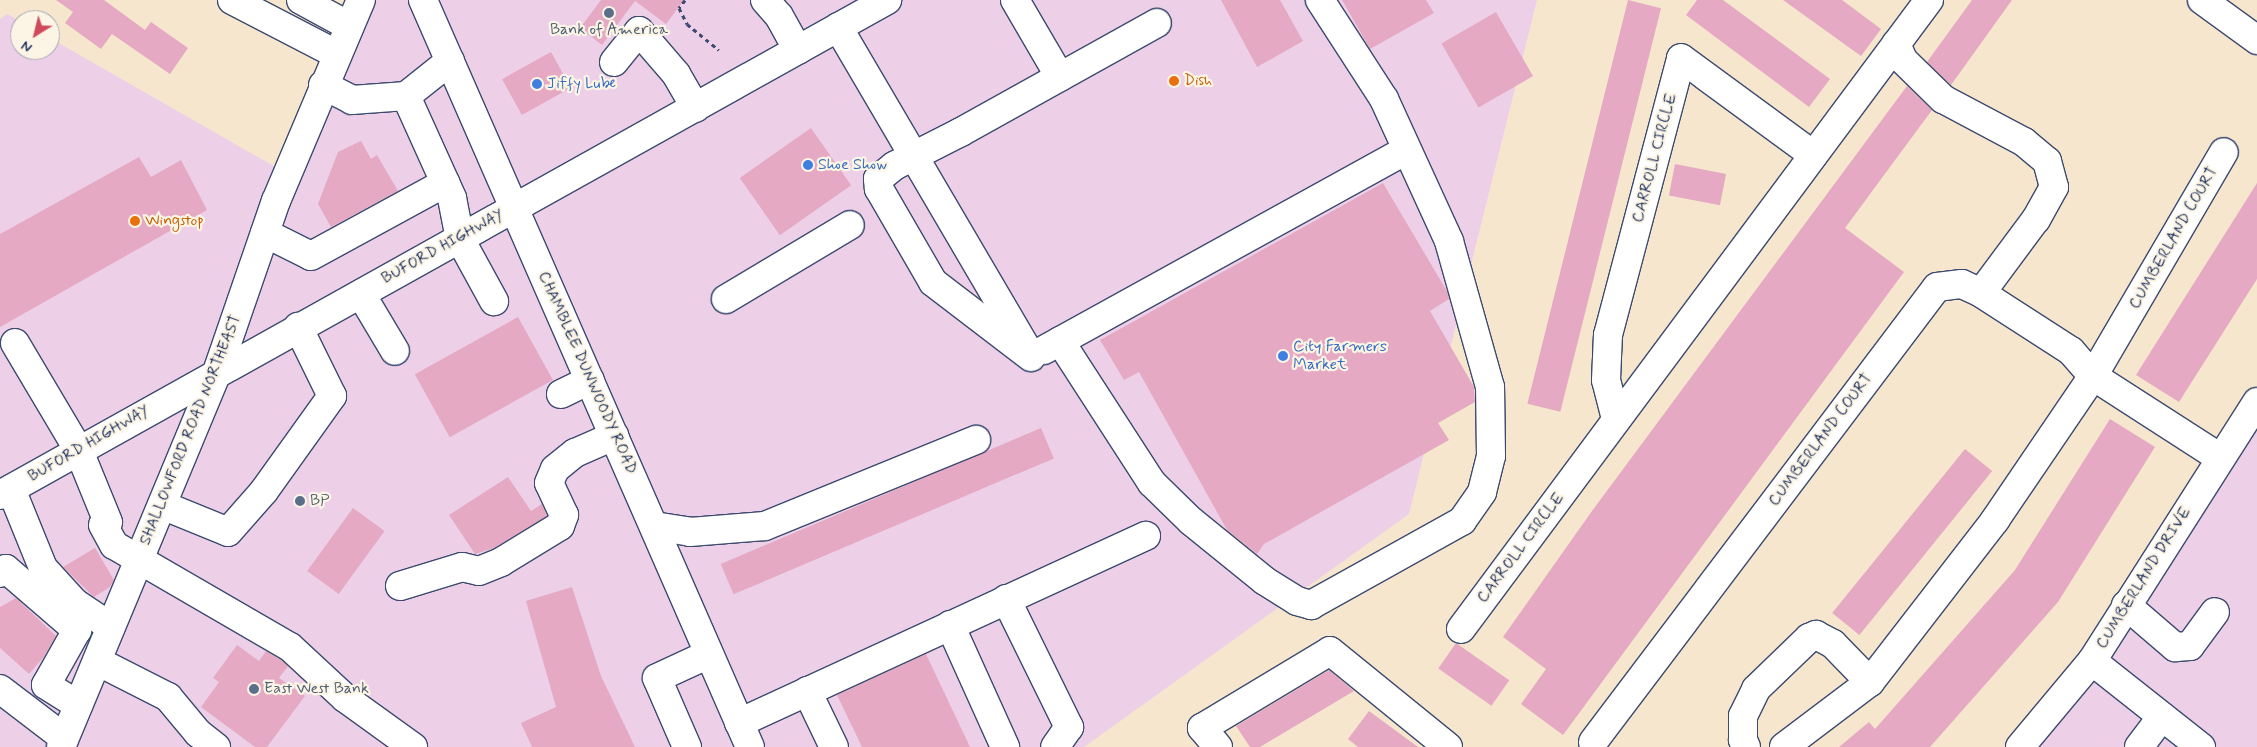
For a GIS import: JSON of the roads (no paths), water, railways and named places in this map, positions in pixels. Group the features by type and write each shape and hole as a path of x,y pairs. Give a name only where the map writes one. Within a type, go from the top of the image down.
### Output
{"street":[{"path":"232,0 336,54"},
{"path":"301,0 349,26"},
{"name":"SHALLOWFORD ROAD NORTHEAST","path":"63,743 217,372 265,233 323,85 361,0"},
{"name":"CHAMBLEE DUNWOODY ROAD","path":"422,0 515,207 745,735"},
{"path":"765,0 779,16 798,50"},
{"name":"BUFORD HIGHWAY","path":"5,492 217,372 696,108 886,0"},
{"path":"1015,0 1060,77"},
{"path":"1060,342 1152,483 1191,521 1265,580 1297,601 1310,605 1462,521 1482,492 1491,456 1487,378 1449,240 1384,99 1320,0"},
{"path":"2202,0 2257,40"},
{"name":"CARROLL CIRCLE","path":"1461,629 1926,1"},
{"path":"1032,357 948,295 923,268 879,189 878,179 894,166 1157,23"},
{"path":"838,27 1032,357"},
{"path":"614,62 639,31 676,74 696,108"},
{"path":"1896,44 1903,60 1943,99 2024,142 2047,161 2054,187 2036,219 1982,293"},
{"name":"CARROLL CIRCLE","path":"1616,419 1606,380 1608,335 1681,58 1813,155"},
{"path":"323,85 352,100 406,96 450,61"},
{"path":"406,96 452,198 460,239 494,301"},
{"path":"1032,357 1407,150"},
{"name":"CUMBERLAND COURT","path":"1784,747 1870,682 1995,520 2092,376 2224,152"},
{"path":"265,233 310,256 445,183"},
{"path":"726,300 850,225"},
{"name":"CUMBERLAND COURT","path":"1593,742 1937,287 1962,284 1982,293 2071,351 2092,376 2220,458"},
{"path":"361,294 394,351"},
{"path":"162,505 228,532 264,492 332,396 298,327"},
{"path":"15,343 79,450 114,545 290,647 345,698 412,747"},
{"path":"561,394 590,380"},
{"name":"CUMBERLAND DRIVE","path":"2020,747 2092,661 2257,402"},
{"path":"400,586 462,567 479,571 501,562 560,526 564,515 549,483 555,469 574,453 614,436"},
{"path":"654,526 690,532 764,526 976,440"},
{"path":"5,492 43,568 74,604 111,627"},
{"path":"745,735 807,691 1146,536"},
{"path":"0,573 6,569 77,630 46,685 78,705"},
{"path":"1006,599 1068,727 1055,747"},
{"path":"2126,605 2175,647 2190,646 2215,612"},
{"path":"950,625 1004,747"},
{"path":"1746,747 1743,740 1743,716 1756,689 1809,638 1816,635 1833,644 1870,682"},
{"path":"1218,747 1202,728 1330,651 1448,747"},
{"path":"687,747 657,678 709,654"},
{"path":"97,661 168,697 198,733 216,747"},
{"path":"2092,661 2201,747"},
{"path":"0,689 63,743"},
{"path":"807,691 834,747"},
{"path":"2139,747 2162,716"}],"place":[{"name":"Bank of America","path":"609,13"},
{"name":"Dish","path":"1174,81"},
{"name":"Jiffy Lube","path":"537,84"},
{"name":"Shoe Show","path":"808,165"},
{"name":"Wingstop","path":"135,221"},
{"name":"City Farmers Market","path":"1283,356"},
{"name":"BP","path":"300,501"},
{"name":"East West Bank","path":"254,689"}]}
